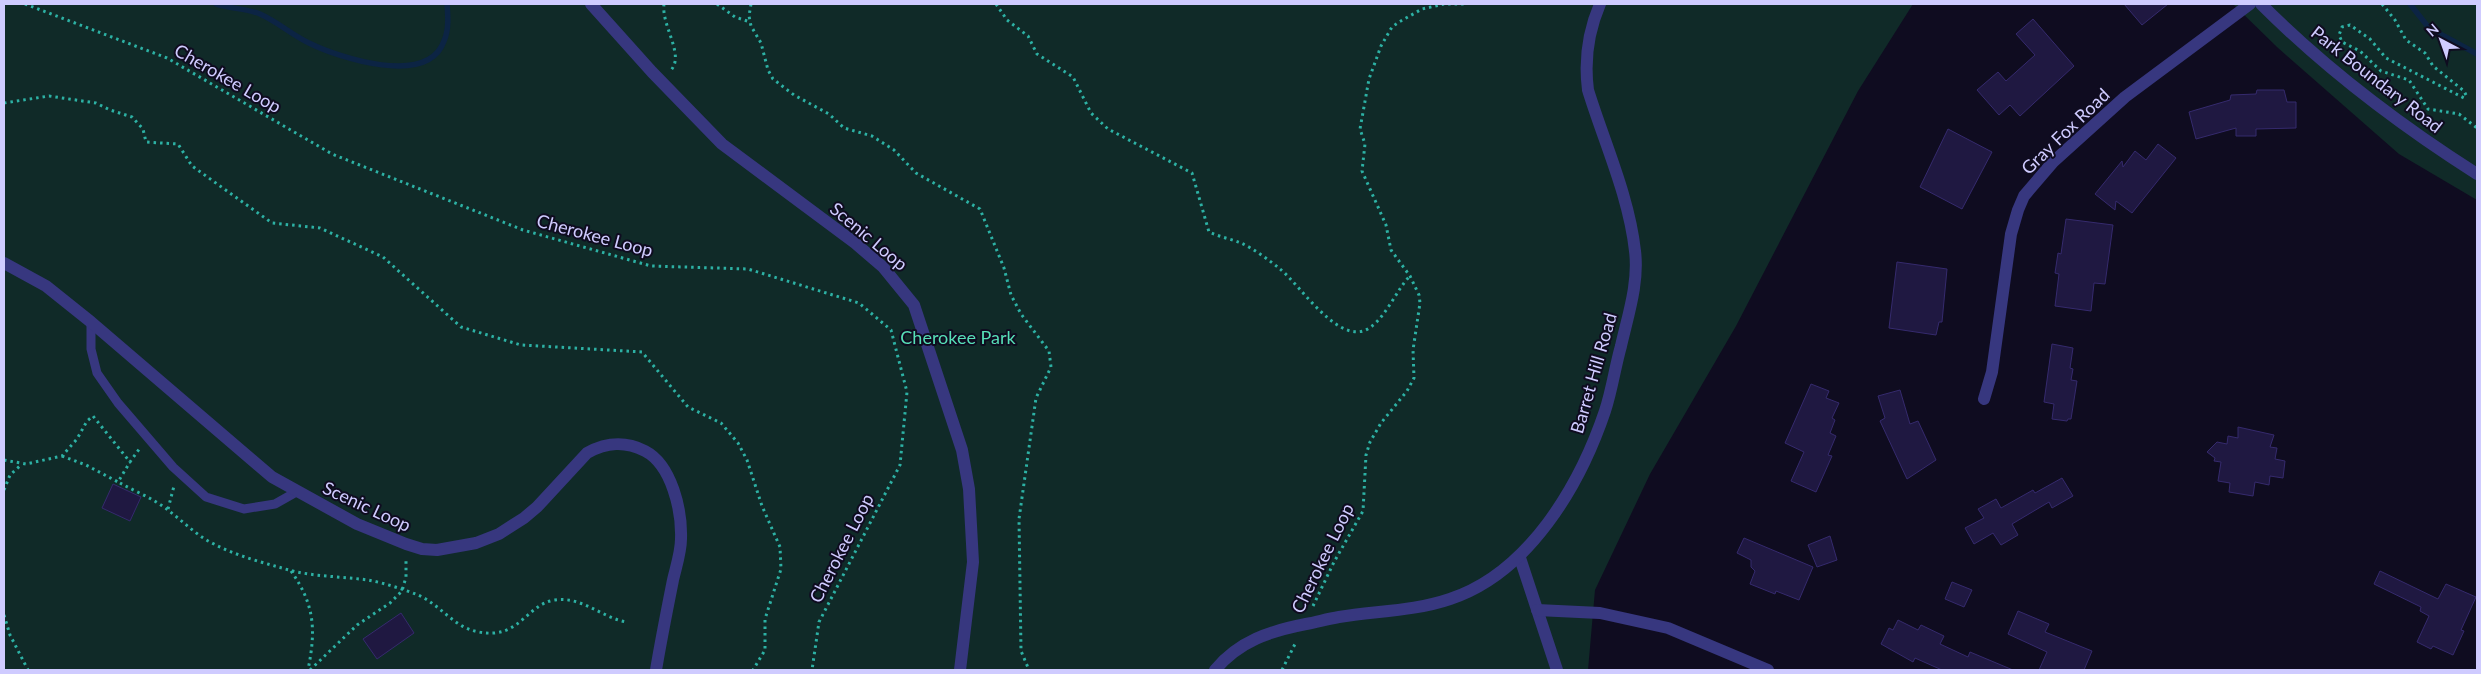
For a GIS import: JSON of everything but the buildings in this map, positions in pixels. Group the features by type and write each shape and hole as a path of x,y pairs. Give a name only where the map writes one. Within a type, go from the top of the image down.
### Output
{"street":[{"name":"Scenic Loop","path":"591,4 660,80 740,159 855,243 883,267 908,295 914,305 962,450 970,490 973,562 960,670"},
{"name":"Barret Hill Road","path":"1215,670 1229,655 1259,636 1289,626 1305,625 1337,617 1409,608 1449,600 1468,593 1520,558 1563,501 1586,458 1605,410 1634,293 1635,252 1629,214 1588,90 1586,52 1594,17 1600,4"},
{"name":"Gray Fox Road","path":"1984,399 1992,372 2011,234 2024,196 2053,162 2125,97 2250,4"},
{"name":"Park Boundary Road","path":"2261,4 2292,35 2377,105 2435,148 2477,174"},
{"name":"Scenic Loop","path":"4,263 46,286 272,476 357,524 422,549 437,550 488,539 524,518 587,453 610,444 621,444 641,449 651,454 666,469 680,517 682,540 656,670"},
{"path":"1520,558 1557,670"},
{"path":"1537,610 1600,613 1668,628 1768,670"}],"lane":[{"path":"91,322 91,349 97,373 118,403 181,474 206,497 244,509 275,504 298,492"}],"path":[{"name":"Cherokee Loop","path":"25,4 166,58 332,154 523,230 651,266 748,269 859,303 891,330 907,392 900,465 818,622 812,670"},
{"path":"660,80 677,62 677,55 665,21 664,4"},
{"path":"717,4 735,17 750,22"},
{"path":"751,4 750,22 761,43 768,70 773,79 803,101 829,114 844,128 872,136 894,150 916,173 980,209 1004,268 1011,295 1021,314 1048,351 1051,367 1036,398 1019,519 1021,651 1029,670"},
{"path":"996,4 1007,20 1028,36 1037,54 1072,76 1091,113 1098,121 1192,173 1209,232 1224,239 1242,243 1281,270 1312,304 1342,327 1353,331 1365,330 1386,311 1410,276"},
{"name":"Cherokee Loop","path":"1282,670 1334,562 1363,511 1366,462 1370,442 1381,423 1407,391 1414,378 1413,350 1420,303 1416,287 1392,250 1386,225 1362,171 1365,144 1360,130 1370,79 1381,46 1392,27 1422,9 1444,4 1465,4"},
{"path":"2382,4 2395,20 2406,40 2426,53 2433,66 2464,91 2466,95 2464,98 2386,58 2370,39 2350,25 2342,28 2339,35 2342,42 2360,51 2380,71 2409,80 2428,109 2459,114 2477,128"},
{"path":"4,103 33,97 61,97 77,102 96,103 132,117 143,129 146,142 178,144 192,166 272,223 320,228 383,257 460,327 521,345 642,352 688,407 721,423 738,443 747,460 762,506 780,547 782,556 781,569 765,619 766,650 753,670"},
{"path":"62,456 77,439 87,421 93,416 130,462"},
{"path":"4,460 22,464 62,456 86,465 118,482 142,445 150,438"},
{"path":"4,490 10,476 22,464"},
{"path":"168,510 176,479 181,474"},
{"path":"120,483 168,510 196,534 215,545 290,570 327,577 369,580 419,596 433,604 464,629 488,634 512,628 523,622 533,611 554,600 580,602 605,616 626,622"},
{"path":"309,670 357,625 390,603 402,591 406,577 406,544"},
{"path":"290,570 303,588 314,629 309,670"},
{"path":"4,615 10,635 28,670"}],"green space":[{"name":"Cherokee Park","path":"4,4 1913,4 1858,91 1736,326 1650,474 1595,590 1588,670 4,670"},
{"path":"2233,4 2477,4 2477,200 2399,154 2277,47"}],"waterway":[{"path":"216,4 260,14 303,40 340,55 382,65 402,66 420,63 435,55 444,41 447,32 447,4"},
{"path":"2410,4 2429,28 2477,54"}]}
